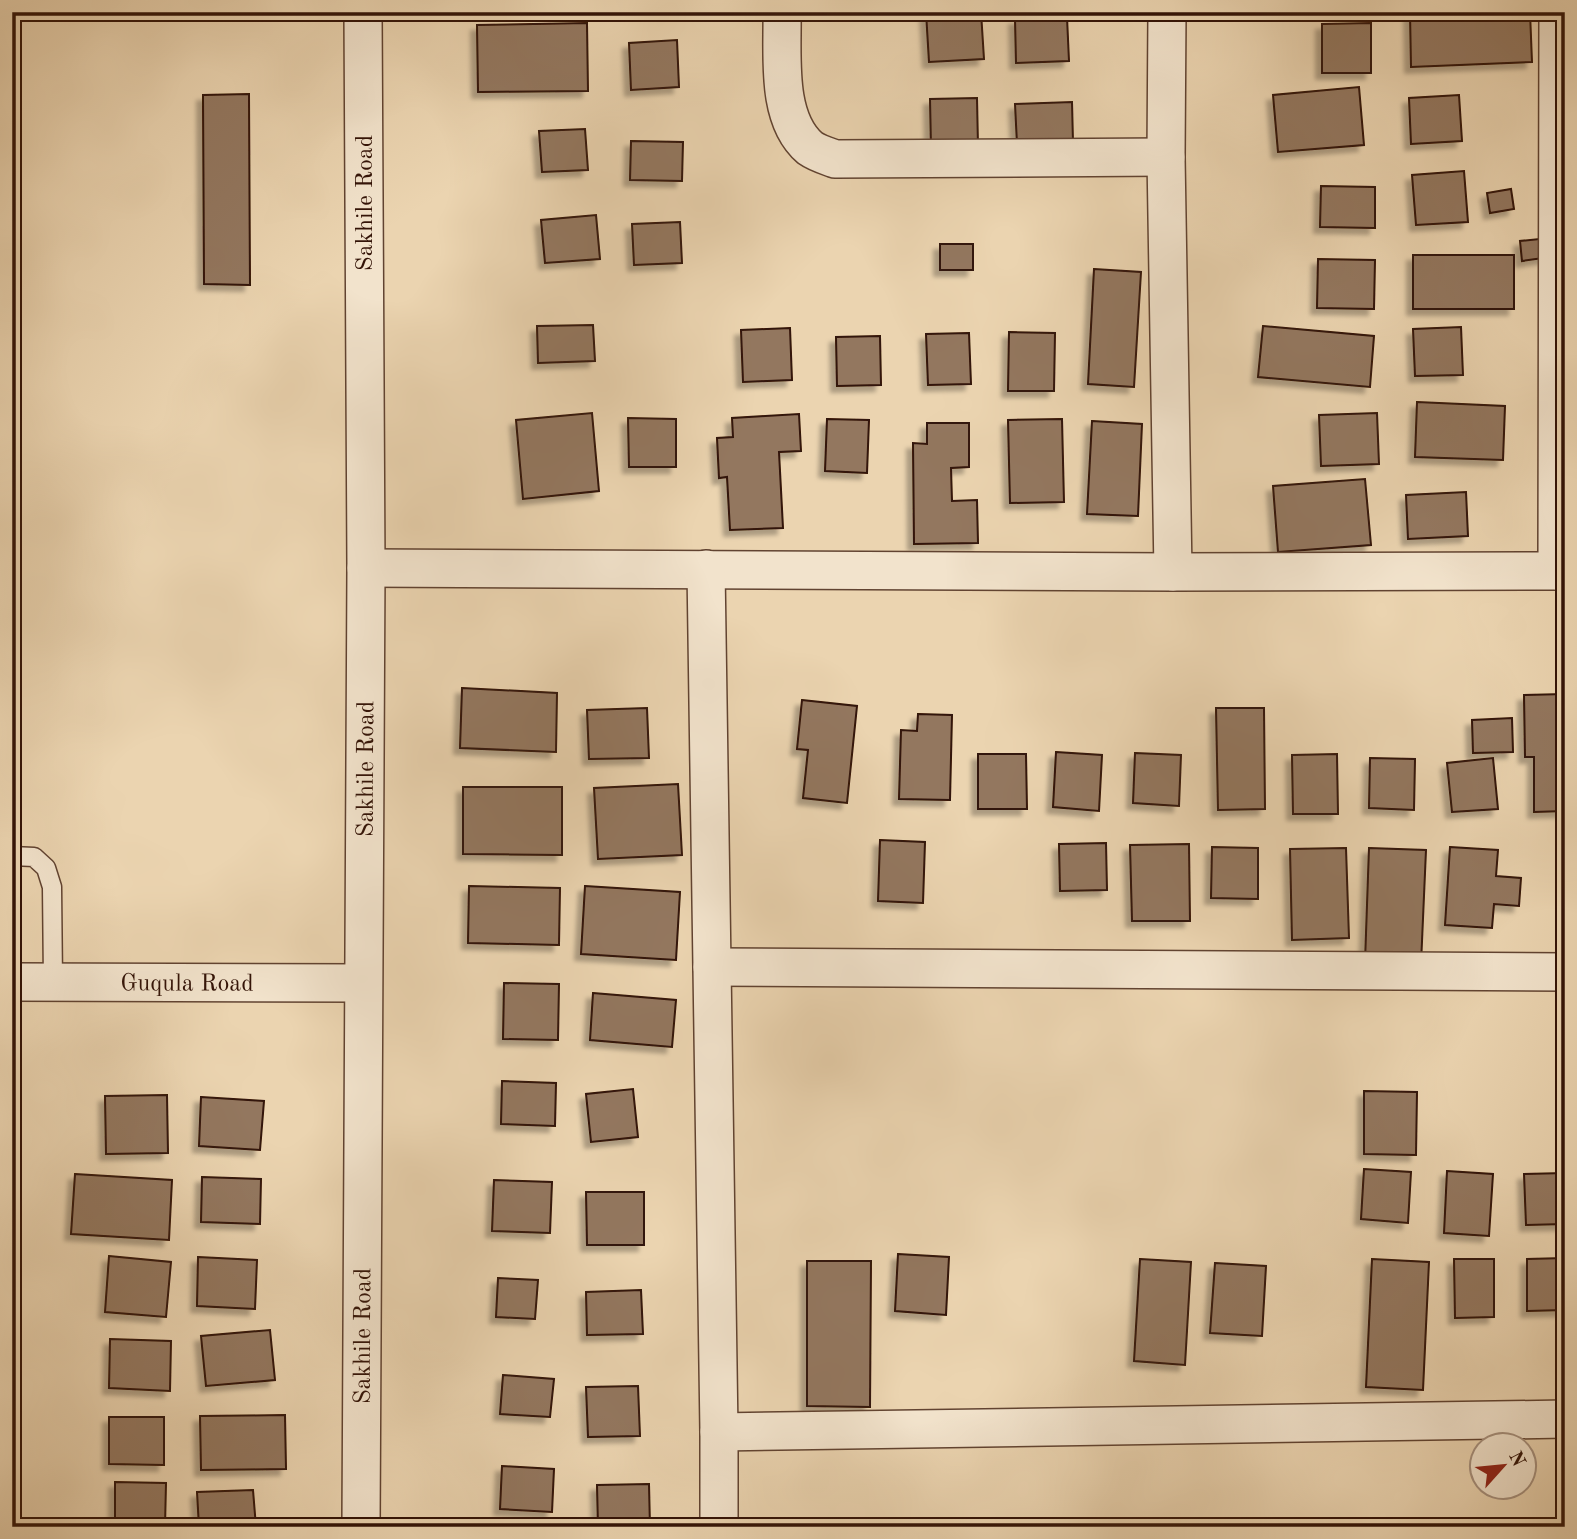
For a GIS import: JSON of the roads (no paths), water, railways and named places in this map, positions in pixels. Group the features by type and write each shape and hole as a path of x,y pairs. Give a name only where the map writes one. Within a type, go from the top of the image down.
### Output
{"street":[{"name":"Sakhile Road","path":"361,1527 366,568 363,12"},
{"path":"782,12 783,91 789,114 797,134 812,149 835,159 1167,157"},
{"path":"1167,12 1173,572"},
{"path":"366,568 1561,571 1558,12"},
{"path":"706,569 719,1527"},
{"path":"712,967 1565,971"},
{"name":"Guqula Road","path":"12,982 363,983"},
{"path":"719,1432 1565,1419"}],"lane":[{"path":"12,856 34,857 46,867 52,887 53,982"}]}
